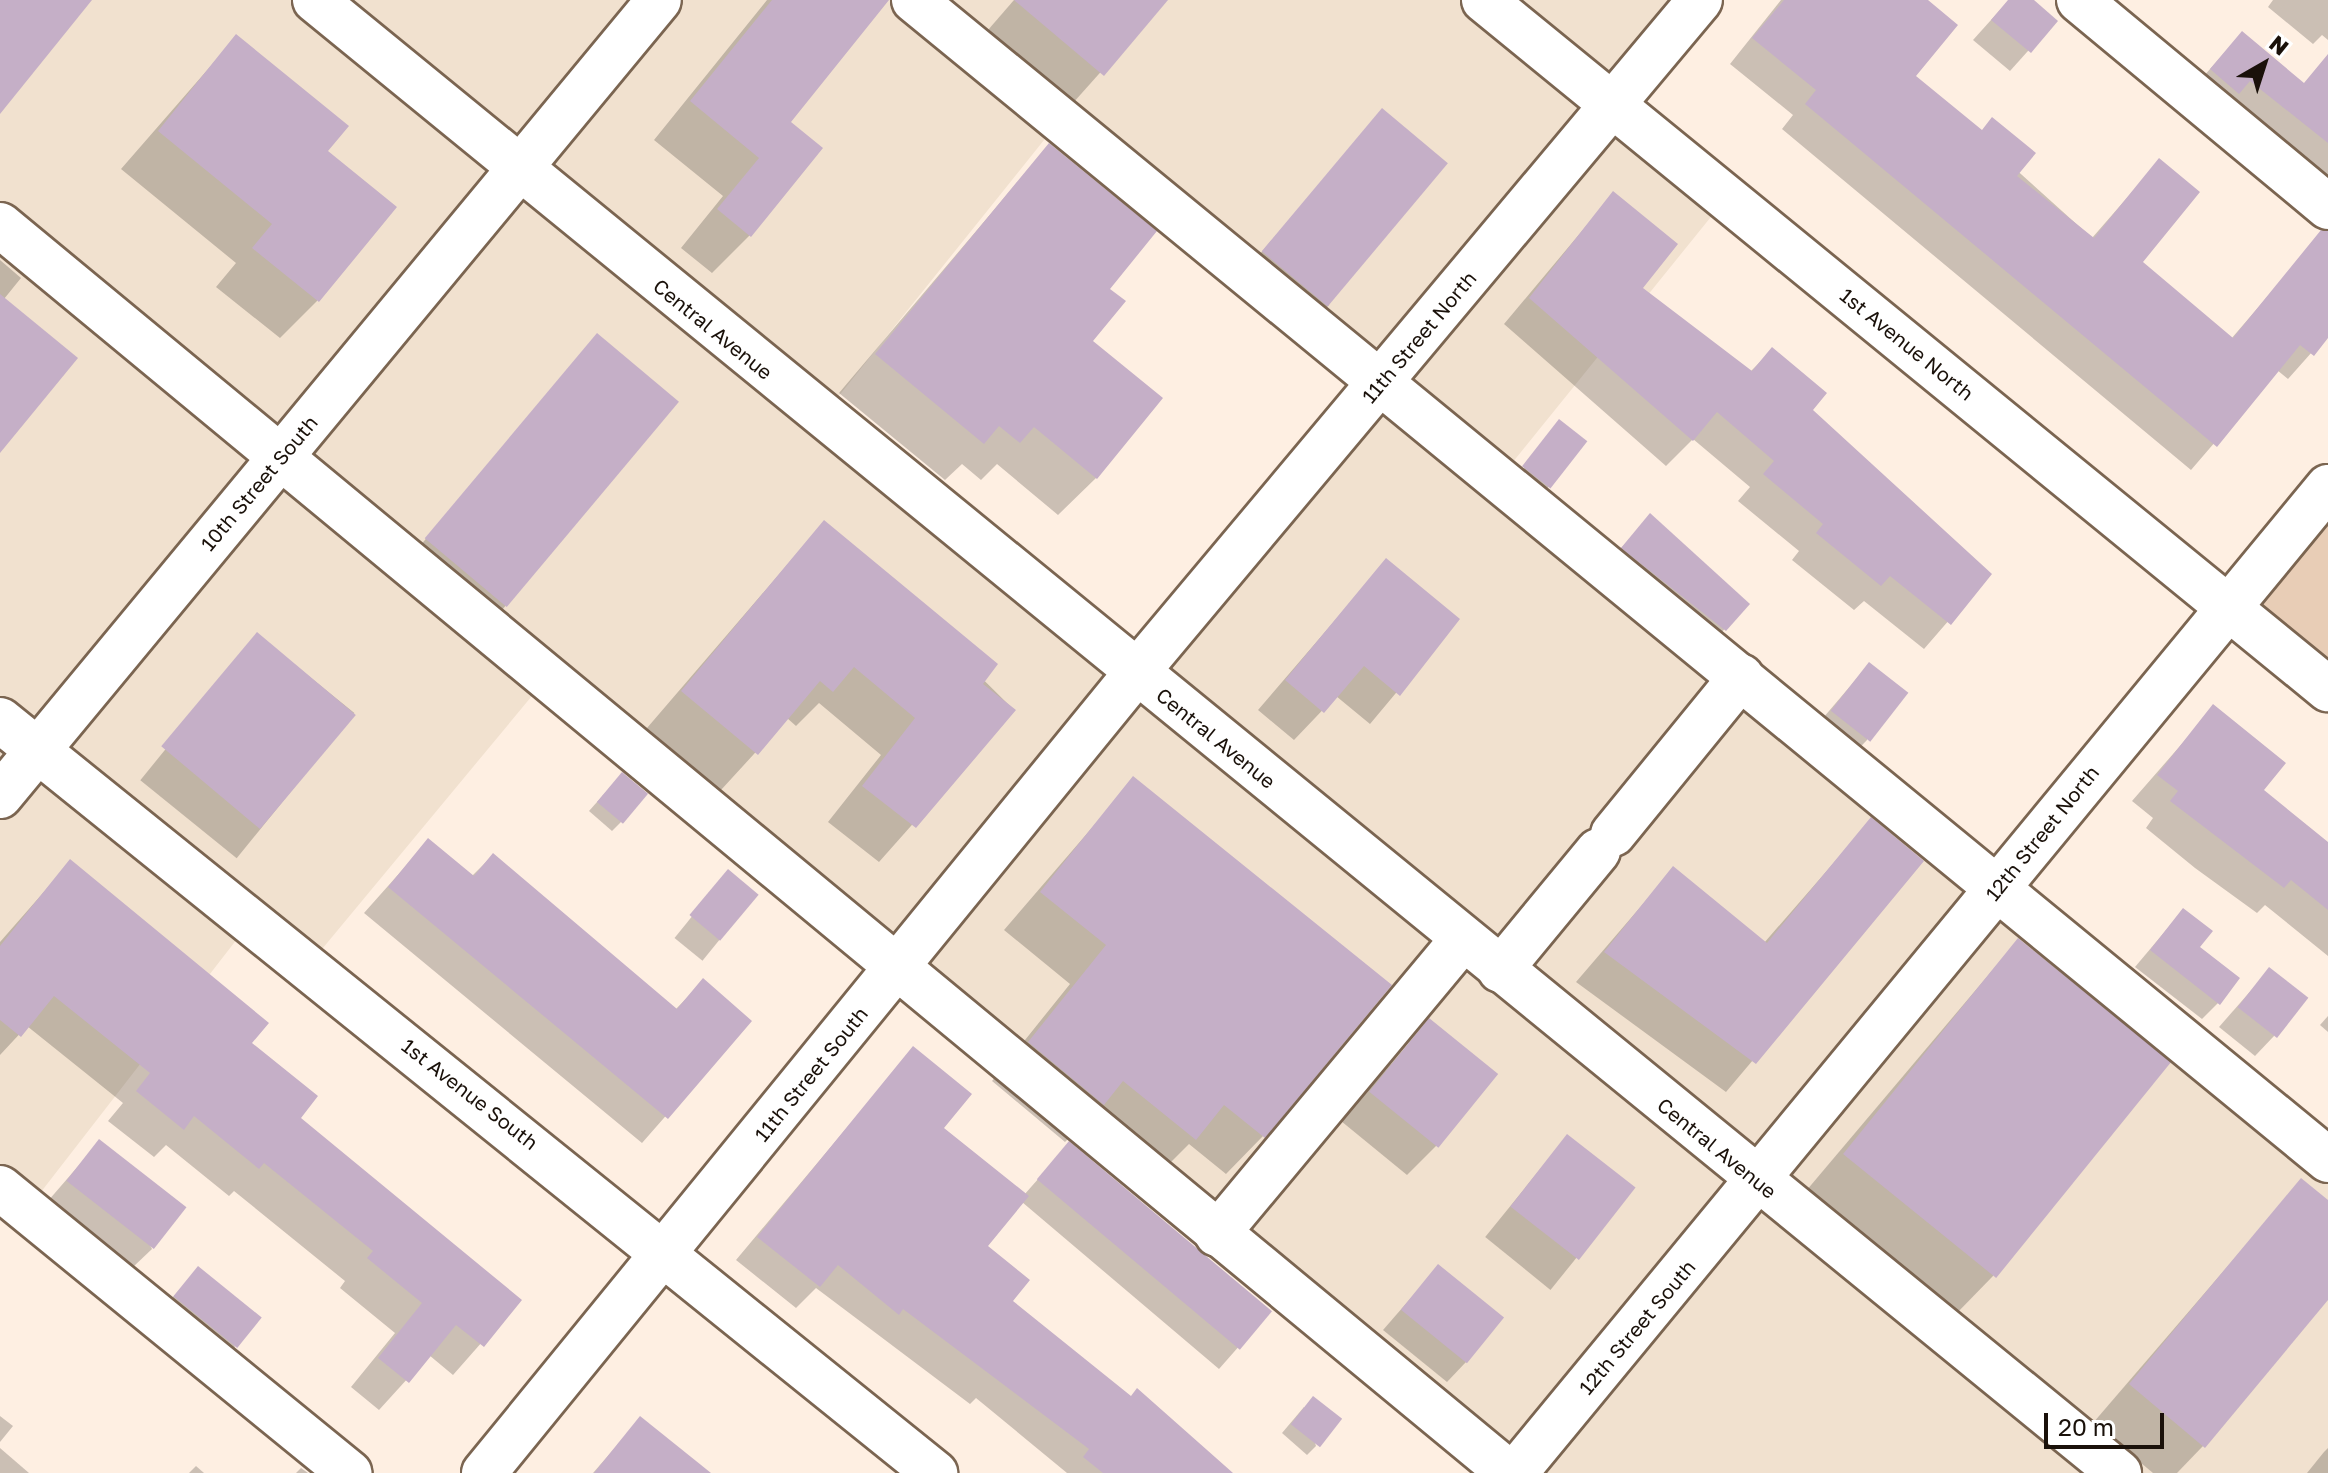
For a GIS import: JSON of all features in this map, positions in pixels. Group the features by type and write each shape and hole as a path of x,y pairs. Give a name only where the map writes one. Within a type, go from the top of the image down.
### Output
{"street":[{"name":"Central Avenue","path":"315,0 518,170 2119,1473"},
{"name":"10th Street South","path":"0,796 659,0"},
{"path":"914,0 2328,1160"},
{"name":"1st Avenue North","path":"1484,0 2328,689"},
{"name":"11th Street North","path":"1136,673 1700,0"},
{"path":"2079,0 2328,207"},
{"path":"0,225 894,971 1509,1473"},
{"name":"12th Street North","path":"1758,1181 2328,487"},
{"name":"11th Street South","path":"484,1473 1136,673"},
{"path":"1500,970 1741,677"},
{"name":"1st Avenue South","path":"0,720 667,1251 935,1473"},
{"path":"1217,1234 1462,940"},
{"name":"12th Street South","path":"1515,1473 1758,1181"},
{"path":"0,1188 350,1473"}],"shaded area":[{"path":"0,0 1700,0 1614,106 1727,197 1500,478 2328,1161 2328,1473 1509,1473 546,679 308,966 251,921 27,1210 0,1188","holes":["1060,120 1382,382 1136,673 822,417"]},
{"path":"2328,482 2328,689 2228,605"}],"building":[{"path":"0,0 92,0 0,114"},
{"path":"772,0 889,0 791,122 823,148 751,237 717,209 759,158 690,101"},
{"path":"1014,0 1168,0 1104,76"},
{"path":"1784,0 1928,0 1958,25 1916,76 1982,130 1992,117 2036,153 2017,176 2094,238 2159,158 2200,192 2143,262 2233,338 2321,230 2328,231 2328,338 2314,356 2300,345 2217,447 1805,104 1816,90 1752,38"},
{"path":"2008,0 2034,0 2058,21 2031,53 1991,20"},
{"path":"2242,31 2304,83 2328,54 2328,143 2250,81 2239,94 2210,69"},
{"path":"236,34 349,126 328,151 397,207 319,302 252,248 272,224 158,131"},
{"path":"1382,108 1448,163 1328,307 1262,251"},
{"path":"1049,143 1157,231 1110,289 1126,301 1093,341 1163,398 1097,479 1034,427 1020,443 999,426 984,444 875,354"},
{"path":"1613,191 1678,244 1643,288 1752,371 1772,347 1827,393 1813,410 1992,574 1951,625 1890,576 1881,586 1816,533 1823,524 1763,474 1774,461 1717,412 1693,441 1529,298"},
{"path":"0,294 78,358 0,453"},
{"path":"597,333 679,402 507,607 425,538"},
{"path":"1559,419 1587,441 1550,488 1522,466"},
{"path":"1650,513 1750,604 1726,631 1621,548"},
{"path":"824,520 998,664 983,684 1016,710 916,828 862,786 915,718 854,667 833,692 820,681 758,755 681,691"},
{"path":"1386,558 1460,619 1400,696 1364,666 1324,713 1285,680"},
{"path":"257,632 356,715 260,829 161,746"},
{"path":"1869,662 1908,693 1870,742 1831,711"},
{"path":"2213,704 2286,763 2264,790 2328,842 2328,910 2291,880 2284,888 2170,801 2178,791 2157,775"},
{"path":"622,772 648,794 623,824 597,802"},
{"path":"1133,776 1392,985 1265,1138 1224,1105 1196,1140 1123,1081 1104,1105 1028,1042 1106,945 1040,892"},
{"path":"1871,817 1924,861 1756,1064 1604,952 1673,866 1767,943"},
{"path":"428,838 474,876 493,853 677,1009 703,978 752,1021 668,1119 388,887"},
{"path":"70,859 269,1023 252,1043 318,1096 301,1118 522,1300 484,1347 456,1325 409,1383 378,1358 422,1303 367,1258 373,1251 264,1163 259,1169 194,1116 184,1130 136,1091 150,1073 54,996 21,1037 0,1020 0,946"},
{"path":"728,869 759,895 720,941 689,915"},
{"path":"2183,908 2213,931 2200,947 2240,978 2220,1005 2150,950"},
{"path":"2018,938 2171,1062 1996,1278 1843,1154"},
{"path":"2269,967 2308,998 2277,1038 2238,1007"},
{"path":"1429,1018 1498,1074 1438,1148 1369,1092"},
{"path":"913,1046 972,1094 944,1128 1029,1196 988,1246 1030,1280 1013,1301 1131,1396 1137,1388 1233,1473 1103,1473 1083,1457 1089,1449 903,1309 899,1315 838,1265 820,1287 757,1237"},
{"path":"1567,1134 1636,1188 1579,1260 1510,1206"},
{"path":"99,1139 186,1207 154,1249 66,1181"},
{"path":"1069,1141 1272,1311 1240,1350 1037,1179"},
{"path":"2301,1178 2328,1200 2328,1300 2205,1448 2129,1384"},
{"path":"1438,1264 1504,1317 1467,1363 1401,1310"},
{"path":"198,1266 262,1318 237,1348 173,1296"},
{"path":"1313,1396 1342,1419 1320,1447 1291,1424"},
{"path":"640,1416 711,1473 594,1473"}]}
